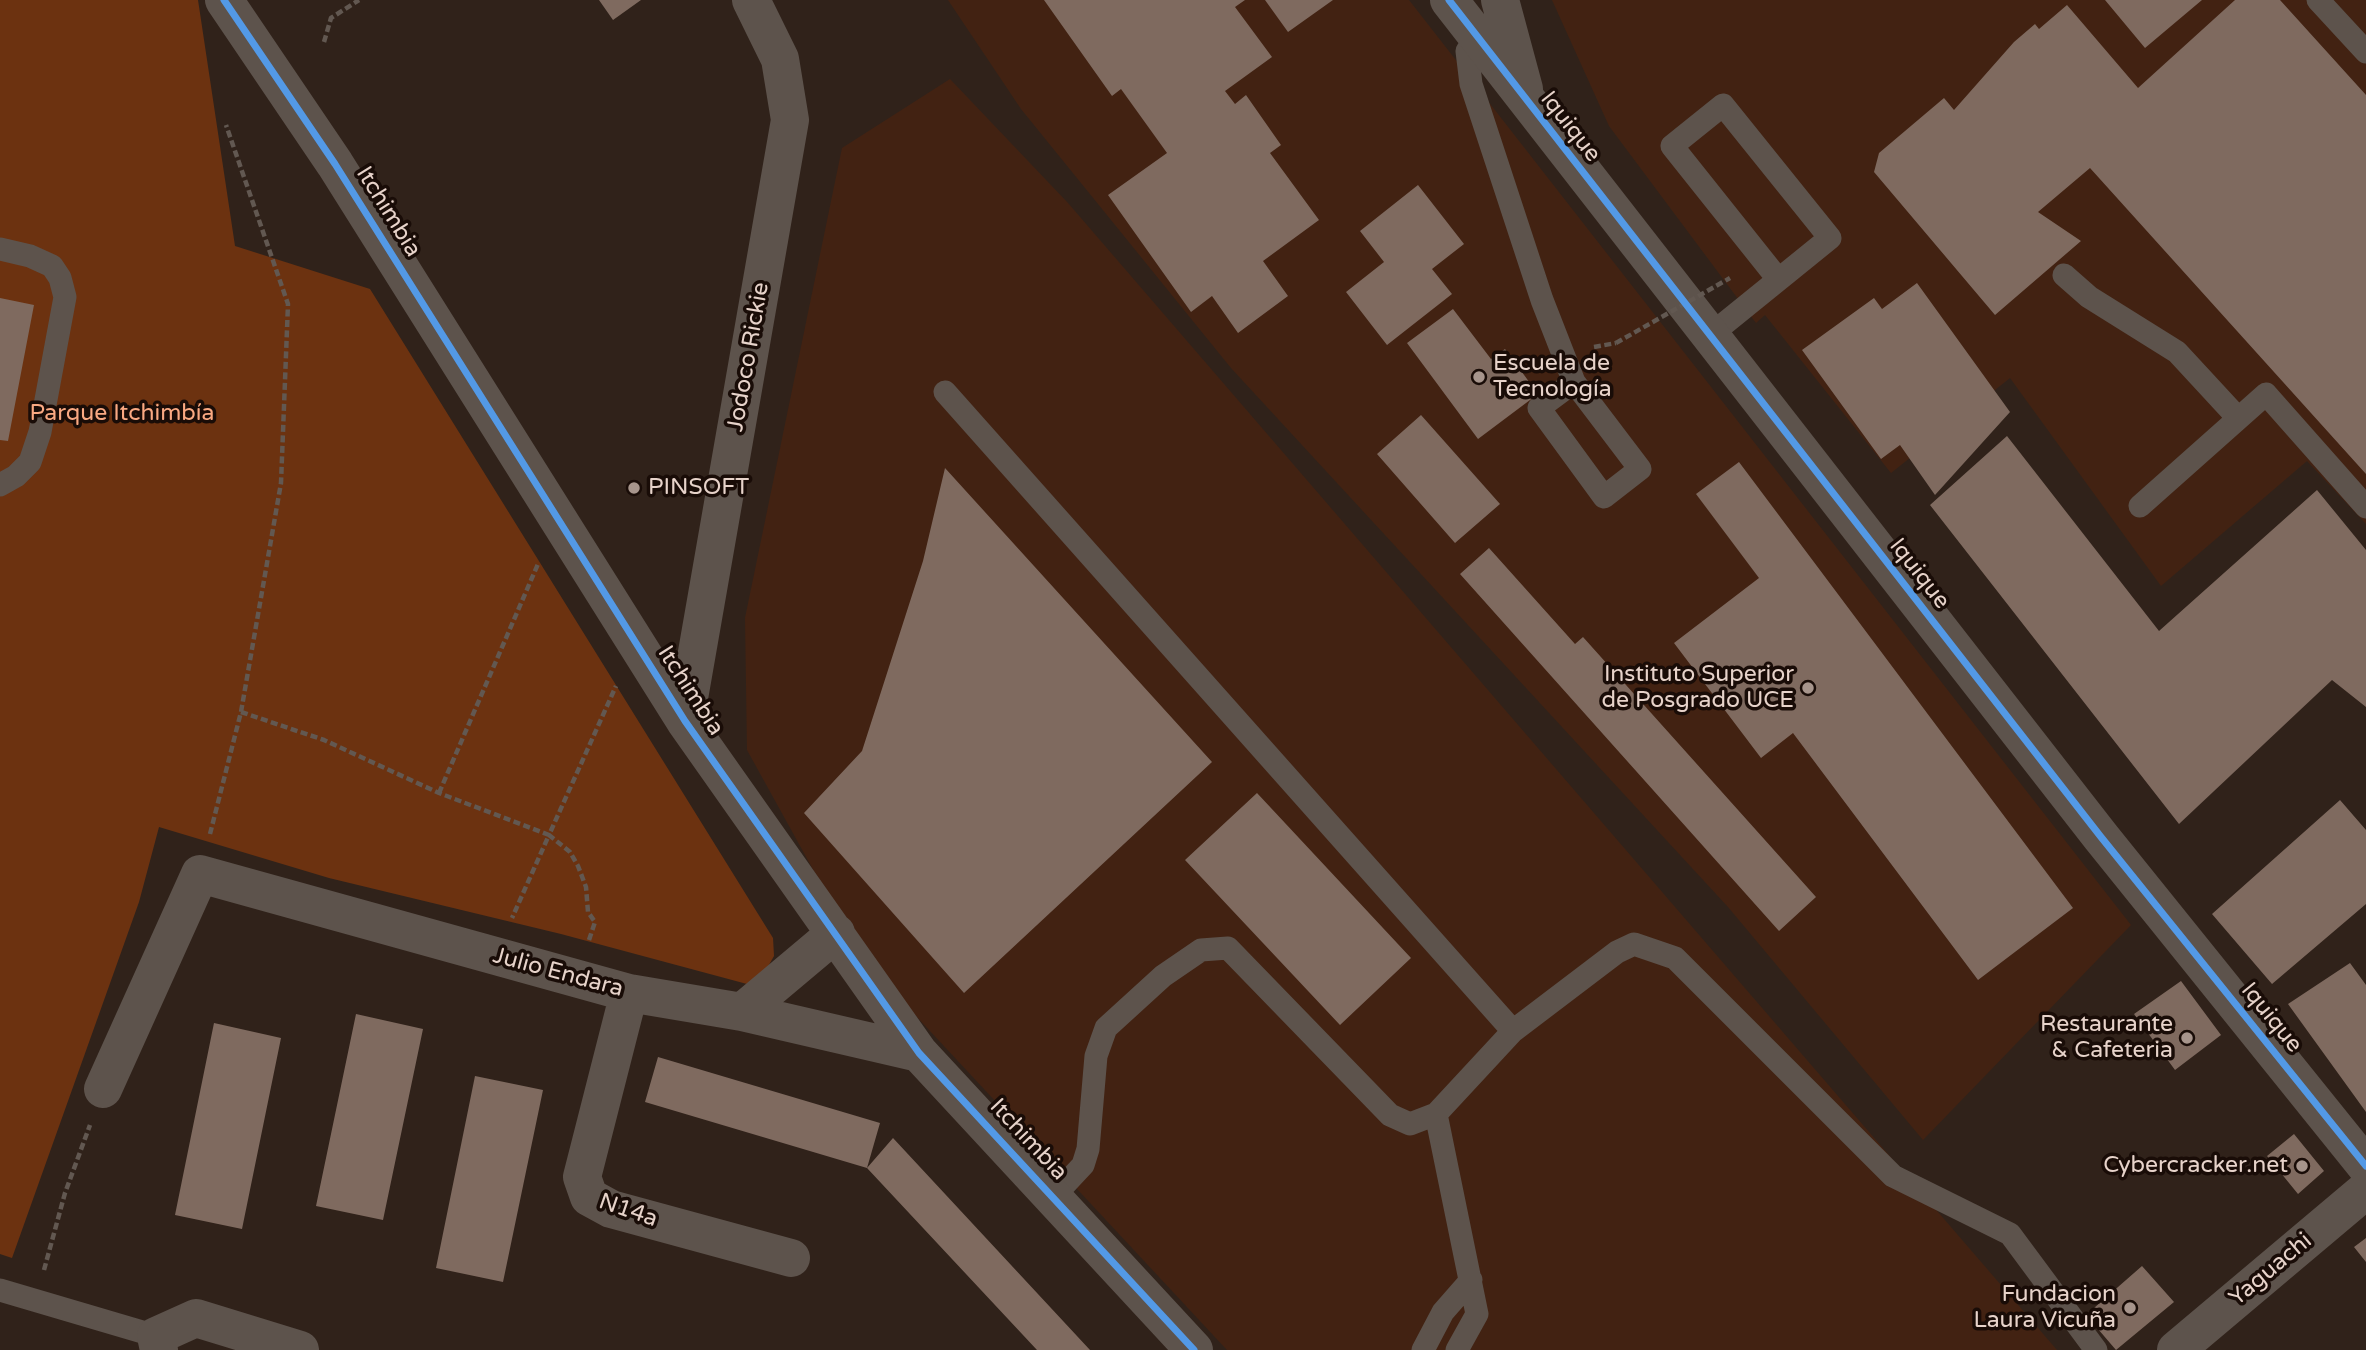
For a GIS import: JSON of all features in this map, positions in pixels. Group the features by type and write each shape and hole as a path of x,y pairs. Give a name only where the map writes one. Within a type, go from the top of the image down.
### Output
{"street":[{"name":"Itchimbia","path":"224,0 335,164 685,721 919,1053 1194,1350"},
{"name":"Jodoco Rickie","path":"685,721 790,120 780,59 751,0"},
{"name":"Iquique","path":"1449,0 2101,837 2366,1166"},
{"path":"1500,0 1528,104"},
{"path":"103,1089 200,874"},
{"name":"Julio Endara","path":"200,874 629,993 742,1012 919,1053"},
{"path":"742,1012 835,933"},
{"name":"N14a","path":"629,993 582,1177 589,1197 611,1209 791,1258"},
{"name":"Yaguachi","path":"2176,1350 2366,1190"},
{"path":"157,1343 196,1318 300,1350"}],"lane":[{"path":"2318,0 2366,52"},
{"path":"1477,38 1467,51 1471,84 1542,300 1574,382 1640,469 1604,497 1539,408 1574,382"},
{"path":"1709,336 1830,238 1723,105 1672,146 1778,279"},
{"path":"0,249 30,256 52,266 60,278 65,297 37,442 30,462 16,476 0,485"},
{"path":"2064,275 2089,297 2177,352 2238,418"},
{"path":"945,392 1513,1031"},
{"path":"2140,506 2266,394 2366,506"},
{"path":"1054,1196 1083,1165 1088,1149 1096,1056 1106,1028 1163,976 1201,950 1228,948 1390,1115 1410,1124 1436,1114 1513,1031 1617,952 1634,944 1675,958 1894,1176 2010,1234 2096,1350"},
{"path":"1436,1114 1477,1314 1458,1350"},
{"path":"1423,1350 1443,1311 1471,1280"},
{"path":"0,1290 157,1343"}],"path":[{"path":"324,42 331,18 359,0"},
{"path":"200,874 242,712 281,483 288,304 226,125"},
{"path":"1616,343 1730,278"},
{"path":"439,793 539,564"},
{"path":"510,922 616,685"},
{"path":"242,712 324,740 439,793 549,835 570,852 586,887 588,912 595,922 588,942"},
{"path":"36,1301 65,1193 103,1089"}],"shaded area":[{"path":"948,0 1409,0 2131,925 1923,1140 1728,907 1231,368 1021,109"},
{"path":"1552,0 2366,0 2366,524 2307,461 2161,586 2010,378 1891,473 1765,315 1756,323 1609,126"},
{"path":"950,79 1068,203 2057,1350 1227,1350 862,958 747,750 745,618 842,148"}],"green space":[{"name":"Parque Itchimbía","path":"0,0 198,0 235,246 370,289 773,938 774,956 762,977 747,984 561,934 329,878 159,827 139,902 12,1258 0,1254"}],"building":[{"path":"599,0 641,0 613,20"},
{"path":"1044,0 1245,0 1235,7 1272,57 1225,91 1235,104 1246,95 1281,145 1270,153 1319,220 1263,261 1288,296 1238,333 1212,296 1191,312 1108,195 1167,153 1121,89 1112,96"},
{"path":"1265,0 1333,0 1288,32"},
{"path":"2105,0 2202,0 2145,48"},
{"path":"2235,0 2280,0 2366,95 2366,474 2090,168 2038,212 2081,241 1995,315 1874,172 1879,153 1944,98 1954,110 2014,42 2035,24 2039,29 2067,5 2138,88"},
{"path":"1418,185 1464,244 1432,269 1452,294 1387,345 1346,292 1384,262 1360,231"},
{"path":"1917,283 2010,412 1935,495 1900,445 1881,459 1802,350 1874,298 1882,309"},
{"path":"0,298 34,305 8,441 0,440"},
{"name":"Escuela de Tecnología","path":"1453,309 1491,359 1505,349 1538,394 1478,439 1407,343"},
{"path":"1421,415 1500,504 1455,543 1377,454"},
{"path":"2007,436 2159,631 2317,490 2366,550 2366,707 2332,680 2179,824 1930,505"},
{"name":"Instituto Superior de Posgrado UCE","path":"1739,462 2073,908 1978,980 1793,733 1761,758 1674,643 1759,578 1696,494"},
{"path":"945,468 1212,762 964,993 804,813 862,751 923,561"},
{"path":"1489,548 1575,644 1583,637 1816,897 1779,931 1460,574"},
{"path":"1257,793 1411,958 1340,1025 1185,860"},
{"path":"2340,800 2366,830 2366,904 2272,984 2212,914"},
{"path":"2350,963 2366,985 2366,1112 2288,1004"},
{"path":"2181,981 2221,1035 2175,1070 2134,1014"},
{"path":"356,1014 423,1029 383,1220 316,1206"},
{"path":"214,1023 281,1038 242,1229 175,1215"},
{"path":"658,1057 880,1123 867,1168 645,1102"},
{"path":"475,1076 543,1090 503,1282 436,1268"},
{"path":"2294,1134 2324,1171 2298,1194 2267,1156"},
{"path":"893,1138 1090,1350 1037,1350 867,1168"},
{"path":"2366,1238 2366,1262 2354,1247"},
{"name":"Fundacion Laura Vicuña","path":"2142,1266 2174,1302 2116,1350 2086,1315"}],"cycle path":[{"path":"224,0 335,164 685,721 919,1053 1194,1350"},
{"path":"1449,0 2101,837 2366,1166"}],"place":[{"name":"Escuela de Tecnología","path":"1479,377"},
{"name":"PINSOFT","path":"634,488"},
{"name":"Instituto Superior de Posgrado UCE","path":"1808,688"},
{"name":"Restaurante & Cafeteria","path":"2187,1038"},
{"name":"Cybercracker.net","path":"2302,1166"},
{"name":"Fundacion Laura Vicuña","path":"2130,1308"}]}
